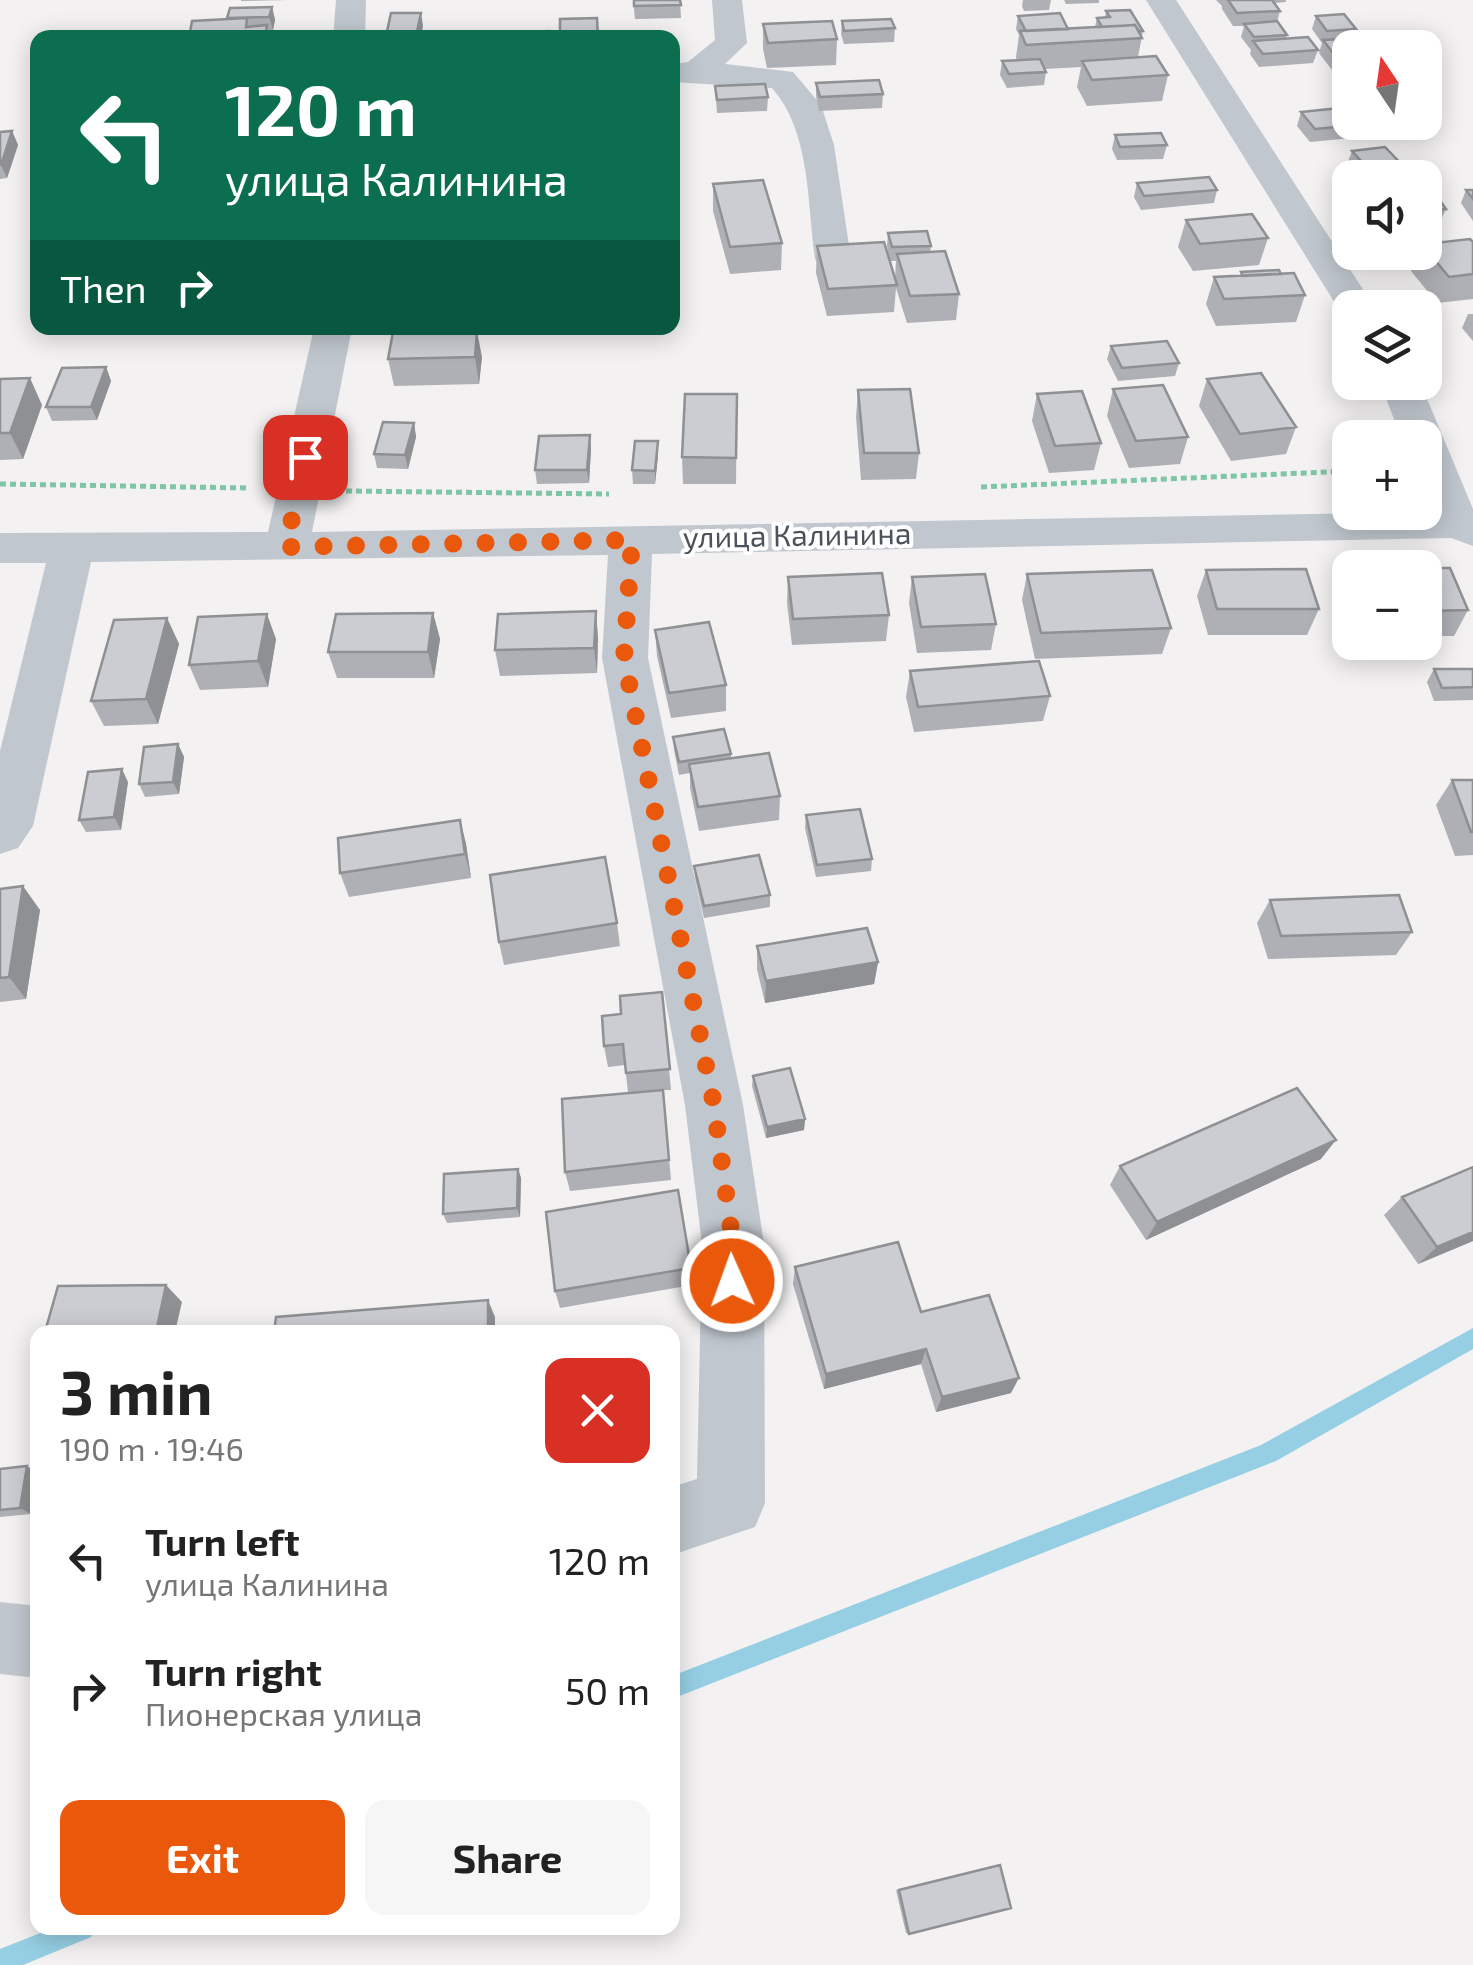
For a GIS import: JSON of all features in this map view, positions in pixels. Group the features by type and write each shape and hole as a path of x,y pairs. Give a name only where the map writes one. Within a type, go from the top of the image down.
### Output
{"street":[{"path":"349,30 351,0"},
{"path":"685,73 732,43 727,0"},
{"path":"1161,0 1345,290"},
{"path":"685,73 782,79 805,105 817,145 834,259"},
{"path":"286,547 331,335"},
{"path":"1442,476 1468,526"},
{"path":"624,517 624,658 714,1105 733,1244 702,1512"},
{"name":"улица Калинина","path":"0,548 286,547 624,517 1468,526"},
{"path":"0,834 7,826 72,548"},
{"path":"0,1638 30,1641"}],"path":[{"path":"970,488 1332,472"},
{"path":"0,484 298,489 624,517"}],"building":[{"path":"634,0 680,0 681,5 634,6"},
{"path":"1228,0 1272,0 1280,11 1237,13"},
{"path":"272,7 269,17 227,18 230,8"},
{"path":"1130,10 1143,31 1135,25 1102,27 1097,18 1110,17 1106,11"},
{"path":"391,13 421,13 417,30 387,30"},
{"path":"1060,13 1068,29 1026,31 1018,16"},
{"path":"1344,14 1356,29 1327,31 1316,16"},
{"path":"247,18 246,27 267,25 266,30 190,30 192,21"},
{"path":"597,18 598,30 560,30 560,19"},
{"path":"891,19 895,28 844,31 842,21"},
{"path":"832,21 837,39 768,43 763,24"},
{"path":"1277,21 1287,35 1254,37 1244,24"},
{"path":"1135,25 1142,38 1026,45 1020,31"},
{"path":"1308,37 1318,50 1263,54 1253,41"},
{"path":"1156,56 1168,75 1092,80 1082,61"},
{"path":"1040,59 1046,72 1009,74 1002,61"},
{"path":"879,80 883,94 820,97 816,83"},
{"path":"765,84 768,97 717,100 715,86"},
{"path":"1332,109 1332,127 1315,129 1301,112"},
{"path":"12,131 1,165 0,165 0,132"},
{"path":"1161,133 1167,145 1120,147 1115,135"},
{"path":"1385,147 1397,160 1360,160 1352,151"},
{"path":"1209,177 1217,190 1144,196 1137,183"},
{"path":"763,180 782,243 730,247 713,184"},
{"path":"1252,214 1268,238 1200,244 1186,220"},
{"path":"927,231 931,246 892,247 888,233"},
{"path":"1470,239 1473,242 1473,274 1449,277 1442,269 1442,242"},
{"path":"884,242 897,285 828,289 817,246"},
{"path":"945,251 959,294 910,296 897,254"},
{"path":"1279,270 1281,274 1243,276 1241,272"},
{"path":"1294,273 1305,295 1224,299 1214,277"},
{"path":"392,335 477,335 475,357 388,359"},
{"path":"1167,341 1179,363 1122,368 1111,346"},
{"path":"106,367 91,407 46,407 62,368"},
{"path":"1261,373 1296,427 1240,434 1207,379"},
{"path":"30,378 10,433 0,433 0,379"},
{"path":"1163,385 1188,437 1136,441 1113,389"},
{"path":"910,389 919,453 864,453 858,390"},
{"path":"1082,391 1101,443 1055,446 1037,394"},
{"path":"685,394 737,394 736,458 682,457"},
{"path":"383,422 414,423 405,455 374,454"},
{"path":"590,435 587,470 535,470 539,436"},
{"path":"635,441 658,441 655,471 632,470"},
{"path":"1442,568 1450,568 1468,610 1442,611"},
{"path":"1306,569 1319,609 1217,609 1206,570"},
{"path":"1152,570 1171,628 1041,633 1027,574"},
{"path":"882,573 889,615 793,619 788,577"},
{"path":"985,574 996,624 921,627 912,577"},
{"path":"596,611 594,648 495,650 498,614"},
{"path":"433,613 428,652 328,652 336,614"},
{"path":"267,614 258,661 189,665 198,617"},
{"path":"167,618 146,699 91,701 114,620"},
{"path":"709,622 726,685 669,693 655,630"},
{"path":"1039,661 1050,696 918,707 910,671"},
{"path":"1434,669 1473,669 1473,687 1442,688"},
{"path":"724,729 731,754 679,762 673,737"},
{"path":"178,744 173,782 139,784 144,747"},
{"path":"769,753 780,796 698,807 689,764"},
{"path":"122,769 114,817 79,820 88,772"},
{"path":"1452,780 1473,780 1473,832 1471,832"},
{"path":"860,809 872,859 817,865 806,815"},
{"path":"460,820 465,854 340,873 338,838"},
{"path":"759,855 770,895 704,906 694,866"},
{"path":"605,857 617,923 499,942 490,875"},
{"path":"23,886 9,977 0,978 0,889"},
{"path":"1399,895 1412,932 1281,936 1270,900"},
{"path":"867,928 878,962 766,981 757,946"},
{"path":"662,992 670,1069 626,1073 623,1044 604,1046 602,1016 621,1014 620,996"},
{"path":"790,1068 805,1119 767,1127 753,1076"},
{"path":"1297,1088 1336,1140 1157,1222 1120,1166"},
{"path":"663,1090 669,1160 565,1172 562,1099"},
{"path":"1473,1167 1473,1232 1437,1247 1402,1197"},
{"path":"518,1169 517,1208 443,1214 444,1174"},
{"path":"678,1190 691,1268 555,1291 546,1212"},
{"path":"898,1242 921,1312 989,1295 1019,1378 942,1397 926,1349 826,1374 795,1267"},
{"path":"166,1285 157,1325 47,1325 58,1286"},
{"path":"488,1300 488,1325 275,1325 276,1317"},
{"path":"27,1466 20,1508 0,1510 0,1469"},
{"path":"1000,1865 1011,1908 909,1934 899,1890"}],"waterway":[{"path":"680,1685 1268,1453 1473,1338"},
{"path":"0,1962 65,1935"}],"route":[{"path":"305,457 286,547 632,540 624,658 714,1105 733,1244 732,1281"}]}
